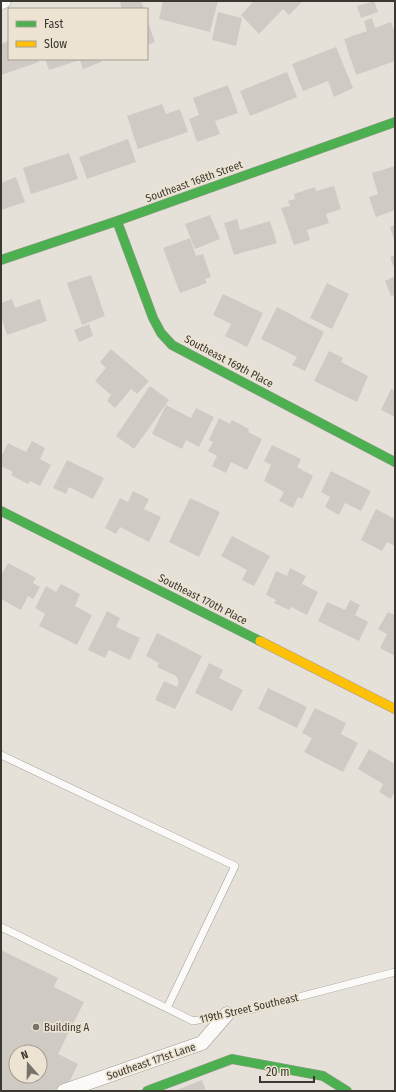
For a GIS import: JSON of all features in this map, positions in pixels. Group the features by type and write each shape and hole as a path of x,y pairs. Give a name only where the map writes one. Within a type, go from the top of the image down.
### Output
{"street":[{"name":"Southeast 168th Street","path":"1,260 116,221 395,122"},
{"name":"Southeast 169th Place","path":"116,221 153,318 161,333 172,345 395,462"},
{"name":"Southeast 170th Place","path":"1,511 395,709"},
{"name":"Southeast 171st Lane","path":"64,1091 202,1043 227,1014"},
{"path":"146,1091 232,1059 323,1076 348,1091"}],"lane":[{"path":"1,755 235,866 167,1008"},
{"name":"119th Street Southeast","path":"1,927 193,1021 227,1014 395,972"}],"building":[{"path":"125,1 141,1 144,8 122,8 120,3"},
{"path":"163,1 218,1 210,32 159,19"},
{"path":"254,1 300,1 301,3 289,15 283,9 259,34 241,15"},
{"path":"374,1 378,12 361,18 357,6"},
{"path":"218,12 242,18 236,46 212,40"},
{"path":"372,18 375,28 391,22 395,33 395,61 356,75 344,39 367,31 364,21"},
{"path":"148,22 155,42 148,45"},
{"path":"8,41 8,60 38,60 39,62 1,75 1,44"},
{"path":"336,47 353,88 334,97 328,81 303,91 292,64"},
{"path":"45,60 80,60 49,70"},
{"path":"80,60 100,60 101,62 83,69"},
{"path":"287,72 297,97 250,116 240,91"},
{"path":"228,85 238,113 215,121 220,134 197,142 189,119 199,115 193,98"},
{"path":"162,104 166,114 180,109 188,132 138,149 127,116"},
{"path":"128,139 136,162 87,179 79,157"},
{"path":"69,153 78,179 31,194 23,168"},
{"path":"395,166 395,210 376,217 369,197 378,194 372,173"},
{"path":"16,177 25,202 1,210 1,183"},
{"path":"334,186 341,209 326,214 329,223 307,230 310,240 294,245 281,208 290,206 288,201 295,199 294,194 315,187 316,191"},
{"path":"210,215 220,239 195,249 185,224"},
{"path":"237,219 240,230 270,221 277,243 234,255 224,223"},
{"path":"395,225 395,242 390,227"},
{"path":"190,238 196,256 203,254 211,277 205,279 207,283 180,293 163,248"},
{"path":"395,255 395,271 390,257"},
{"path":"91,275 105,316 82,325 67,283"},
{"path":"395,276 395,295 391,296 385,281"},
{"path":"327,283 349,294 332,329 310,318"},
{"path":"223,294 263,313 247,347 225,336 231,324 213,315"},
{"path":"12,299 15,308 40,299 47,321 7,335 1,316 1,303"},
{"path":"277,307 324,332 305,371 292,365 297,357 261,339"},
{"path":"89,324 93,336 79,342 74,330"},
{"path":"111,349 149,381 137,394 131,389 115,408 107,401 111,395 95,381 106,368 100,362"},
{"path":"329,351 343,358 341,362 368,376 357,402 314,381"},
{"path":"150,386 169,400 134,449 116,436"},
{"path":"391,389 395,391 395,417 381,410"},
{"path":"166,405 191,418 196,408 214,417 199,447 186,440 182,449 152,434"},
{"path":"219,418 230,424 232,420 249,429 248,432 262,439 247,470 231,462 226,473 212,466 217,456 208,451 213,442 209,440"},
{"path":"32,441 45,448 40,459 51,465 40,486 30,481 28,484 11,475 13,472 1,466 1,457 8,443 26,452"},
{"path":"272,445 301,459 297,467 313,476 302,499 298,497 293,508 279,501 284,492 264,481 271,465 264,461"},
{"path":"67,460 104,478 93,499 69,487 66,494 53,488"},
{"path":"331,471 371,491 361,511 345,503 339,515 325,507 330,497 321,492"},
{"path":"133,491 149,499 144,509 161,517 149,542 120,527 116,534 105,528 120,498 128,502"},
{"path":"190,498 220,512 199,557 169,542"},
{"path":"376,509 395,519 395,546 387,542 382,551 361,540"},
{"path":"232,536 270,556 254,586 242,580 247,570 221,556"},
{"path":"8,563 36,578 33,583 40,587 33,599 28,596 21,610 1,599 1,576"},
{"path":"290,568 306,576 302,584 318,592 307,615 291,607 289,610 274,603 276,600 266,595 276,571 287,576"},
{"path":"61,584 80,594 75,606 92,615 77,645 39,626 45,614 35,608 46,586 56,592"},
{"path":"350,600 360,605 355,615 368,622 359,641 318,621 327,602 345,610"},
{"path":"107,611 120,618 116,627 140,638 130,660 109,650 105,658 88,650"},
{"path":"388,612 395,615 395,656 380,648 387,634 378,629"},
{"path":"157,633 202,656 175,709 155,700 164,681 177,687 179,682 176,676 157,667 159,663 146,656"},
{"path":"209,663 223,670 219,678 243,690 232,711 195,693"},
{"path":"268,688 307,707 297,728 258,709"},
{"path":"315,708 346,723 341,734 358,743 343,772 304,752 312,738 302,733"},
{"path":"369,749 395,764 395,791 391,799 379,792 383,784 358,769"},
{"name":"Building A","path":"1,950 58,978 54,987 84,1002 58,1054 78,1064 68,1085 51,1091 1,1091"},
{"path":"202,1080 206,1091 177,1091 177,1090"}],"traffic: fast":[{"path":"1,260 117,221 395,122"},
{"path":"117,221 153,318 161,333 172,345 395,462"},
{"path":"1,511 260,641"},
{"path":"147,1091 232,1059 323,1076 347,1091"}],"traffic: slow":[{"path":"260,641 395,709"}],"place":[{"name":"Building A","path":"36,1027"}]}
